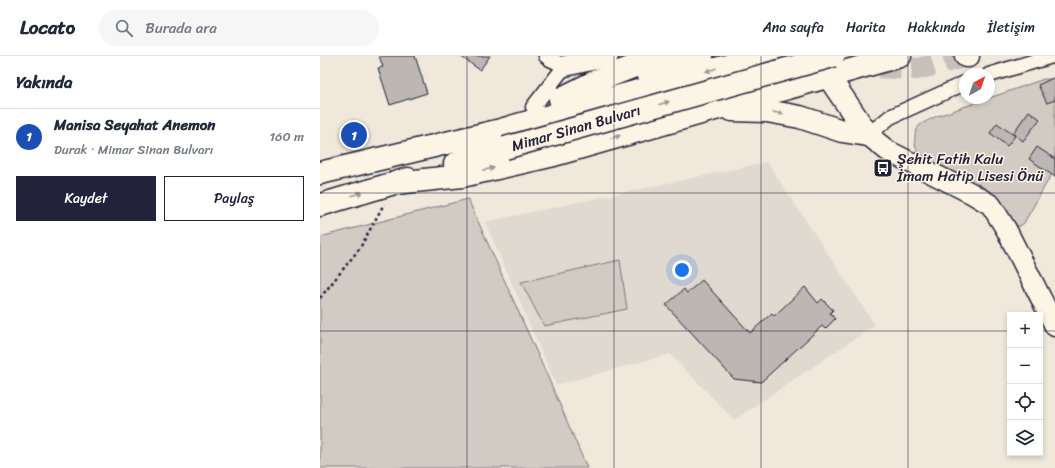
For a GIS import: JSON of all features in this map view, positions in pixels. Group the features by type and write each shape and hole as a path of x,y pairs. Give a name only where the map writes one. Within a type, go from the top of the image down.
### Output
{"highway":[{"path":"560,99 596,81 662,56"},
{"path":"395,156 434,134 599,89 702,56"},
{"name":"Mimar Sinan Bulvarı","path":"320,205 396,183 501,140 762,56"},
{"path":"779,56 789,87"},
{"path":"396,183 462,176 547,157 789,87 830,66 900,56"},
{"path":"830,66 868,135"},
{"name":"Mimar Sinan Bulvarı","path":"320,173 395,156 501,140 830,66"},
{"path":"711,110 767,111 800,117 842,131 868,135"}],"street":[{"path":"546,56 565,66 608,56"},
{"path":"995,74 1052,56"},
{"path":"533,106 565,66"},
{"path":"959,86 890,117 868,135 888,151 971,193 991,205 1006,229 1055,326"}],"path":[{"path":"320,298 360,248 396,183"}],"shaded area":[{"path":"1044,79 1055,79 1055,168 1024,223 1020,226 1012,226 920,156 915,145 916,132 920,125 935,117 972,104 995,104 995,96"},
{"path":"767,162 875,325 734,420 670,354 556,385 485,222"},
{"path":"468,199 587,468 320,468 320,237"},
{"path":"620,260 627,309 544,326 521,282"}],"building":[{"path":"379,56 415,56 427,93 390,105 378,68 383,67"},
{"path":"460,56 490,56 480,70"},
{"path":"1055,77 1055,100 1047,103 1038,85"},
{"path":"1029,111 1040,119 1023,141 1013,133"},
{"path":"997,123 1015,136 1007,146 990,133"},
{"path":"1037,147 1055,159 1055,177 1029,159"},
{"path":"702,280 750,333 772,313 774,316 805,287 818,303 822,299 833,310 830,313 835,319 825,329 822,326 761,382 734,379 666,305 684,289 687,293"}],"tunnel":[{"path":"848,56 875,67 918,69 966,56"}],"place":[{"name":"Manisa Seyahat Anemon","path":"354,135"},
{"name":"Şehit Fatih Kalu İmam Hatip Lisesi Önü","path":"883,168"}]}
